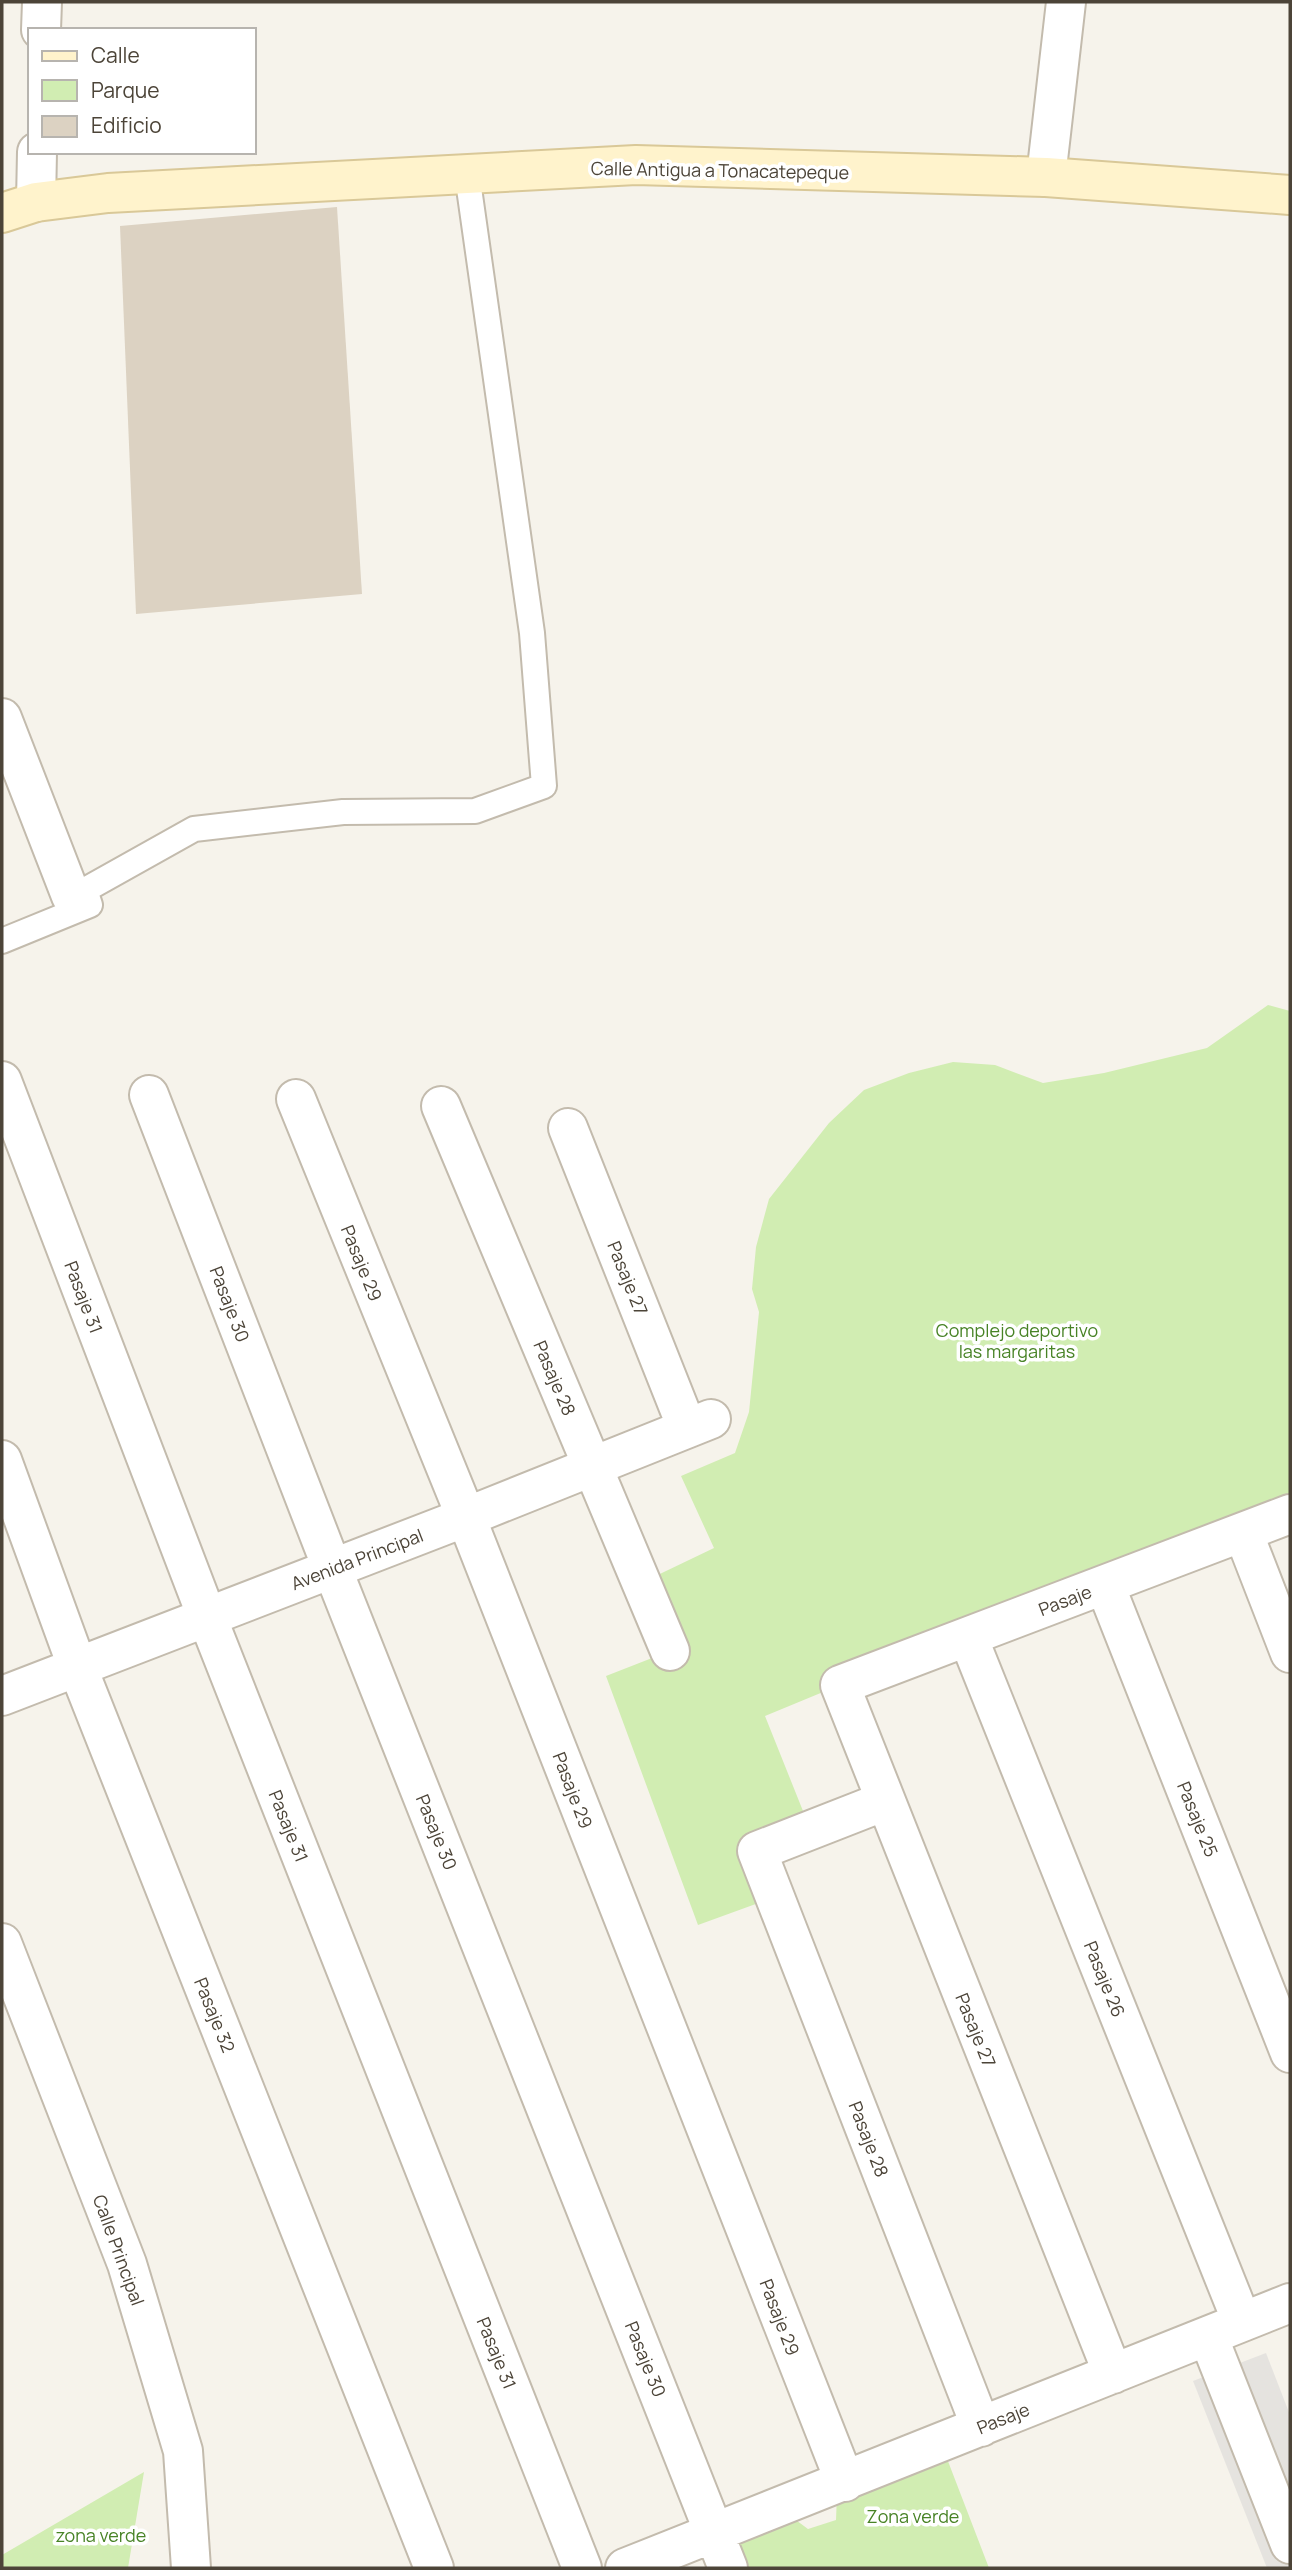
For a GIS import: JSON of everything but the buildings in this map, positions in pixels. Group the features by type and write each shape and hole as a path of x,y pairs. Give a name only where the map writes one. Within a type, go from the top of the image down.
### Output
{"street":[{"path":"41,28 42,2"},
{"path":"1046,177 1066,2"},
{"path":"19,207 36,154"},
{"name":"Calle Antigua a Tonacatepeque","path":"19,207 108,193 636,165 1046,177 1290,195"},
{"path":"2,718 71,896"},
{"name":"Pasaje 31","path":"2,1081 206,1617 582,2568"},
{"name":"Pasaje 30","path":"149,1095 332,1568 721,2551"},
{"name":"Pasaje 29","path":"296,1099 466,1517 845,2482"},
{"name":"Pasaje 28","path":"440,1105 670,1651"},
{"name":"Pasaje 27","path":"568,1128 699,1423"},
{"name":"Avenida Principal","path":"2,1696 466,1517 699,1423"},
{"name":"Pasaje 32","path":"2,1460 77,1667 434,2568"},
{"name":"Pasaje","path":"840,1685 1290,1514"},
{"path":"1244,1532 1290,1653"},
{"name":"Pasaje 25","path":"1105,1585 1290,2053"},
{"name":"Pasaje 26","path":"968,1637 1242,2322"},
{"name":"Pasaje 27","path":"840,1685 1113,2374"},
{"name":"Pasaje 28","path":"885,1801 757,1852 981,2427"},
{"name":"Calle Principal","path":"2,1943 127,2264 183,2451 191,2568"},
{"name":"Pasaje","path":"625,2568 721,2551 845,2482 1290,2303"},
{"path":"1208,2336 1290,2544"}],"lane":[{"path":"2,942 90,905 85,890 194,829 343,812 475,811 544,786 532,633 467,174"}],"green space":[{"name":"Complejo deportivo las margaritas","path":"1268,1005 1290,1011 1290,1515 840,1685 765,1716 811,1831 757,1852 775,1897 698,1925 606,1676 670,1651 641,1583 714,1548 681,1476 735,1453 749,1412 759,1312 752,1289 756,1247 769,1199 829,1123 864,1090 909,1073 953,1062 995,1065 1043,1083 1104,1073 1207,1048"},
{"name":"Zona verde","path":"941,2443 989,2568 728,2568 715,2534 785,2512 808,2529 836,2520 837,2494"},
{"name":"zona verde","path":"144,2472 128,2568 2,2568 2,2555"}],"shaded area":[{"path":"1266,2353 1290,2415 1290,2568 1267,2568 1193,2381"}]}
